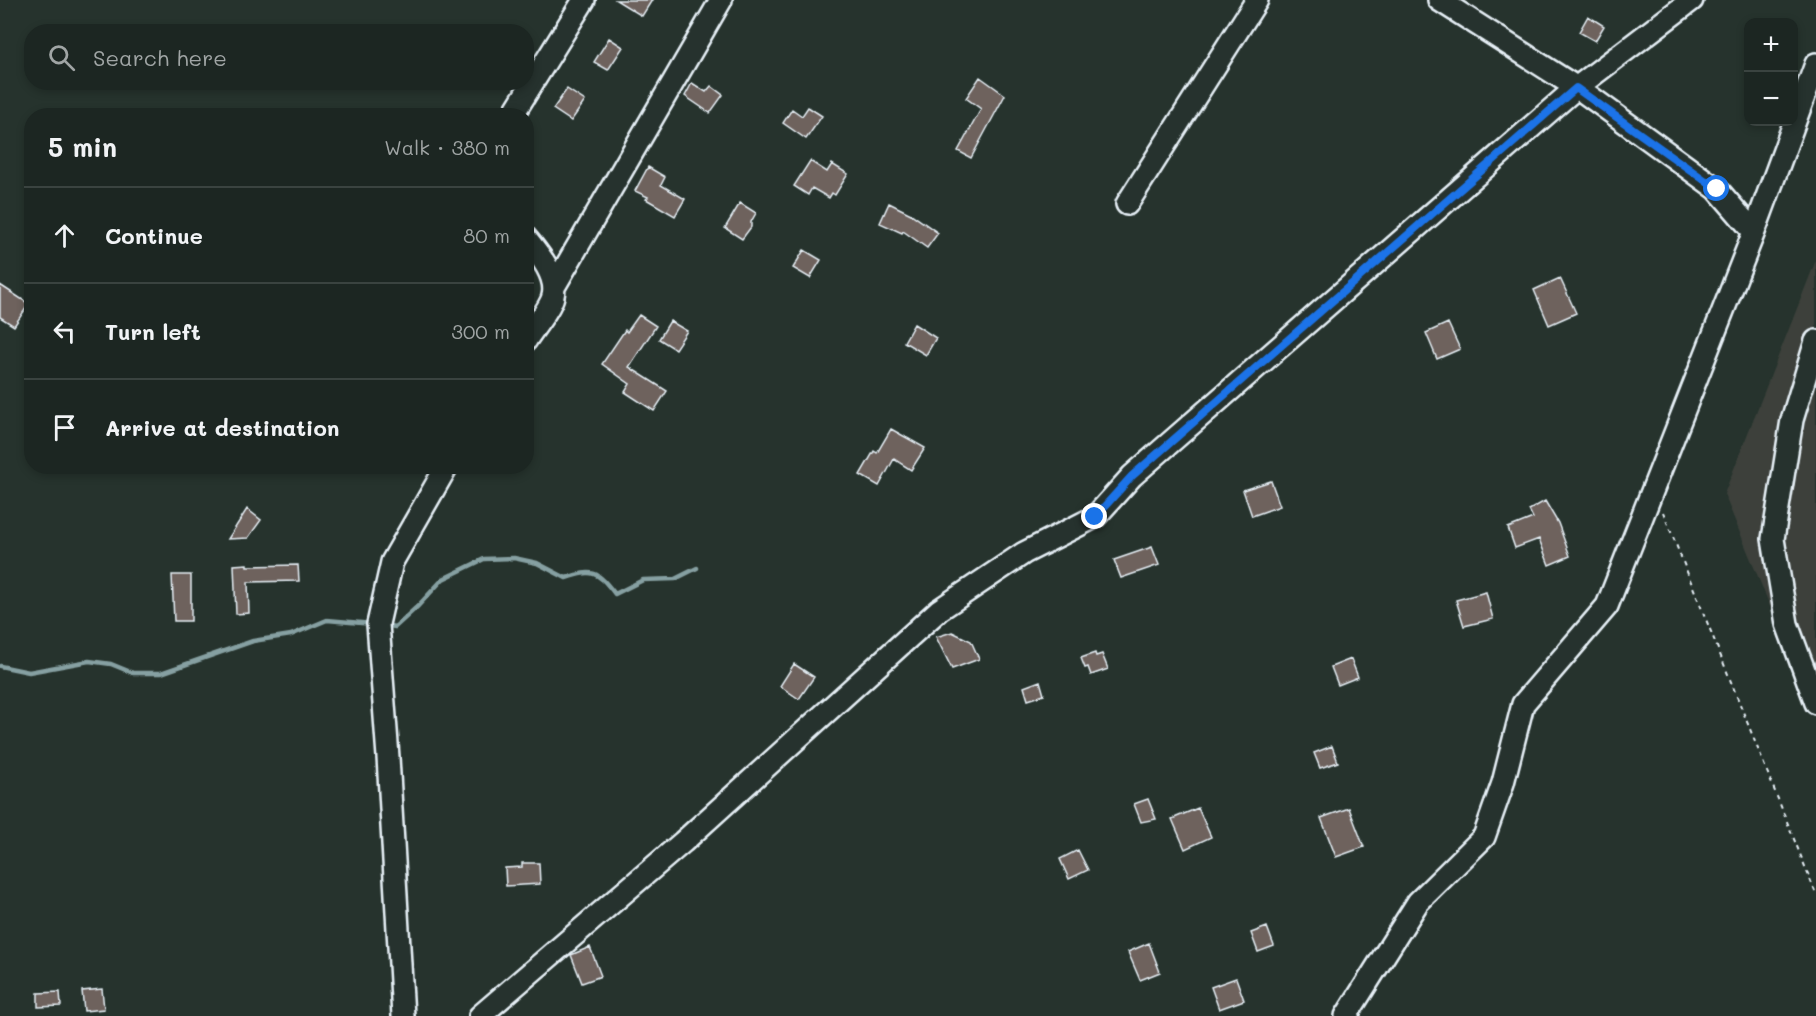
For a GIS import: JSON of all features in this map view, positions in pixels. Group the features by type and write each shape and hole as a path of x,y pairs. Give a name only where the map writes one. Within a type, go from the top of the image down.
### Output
{"street":[{"path":"534,81 584,0"},
{"path":"534,328 553,298 555,287 721,0"},
{"path":"1127,204 1257,0"},
{"path":"1439,0 1576,88 1717,189 1754,232"},
{"path":"480,1016 683,842 939,610 1024,553 1095,517 1132,476 1576,88 1692,0"},
{"path":"1346,1016 1418,903 1484,837 1503,783 1523,704 1606,606 1754,232 1816,64"},
{"path":"517,108 528,90"},
{"path":"534,248 546,264 555,287"},
{"path":"1816,341 1792,420 1773,539 1787,624 1816,703"},
{"path":"403,1016 378,624 392,562 442,474"}],"path":[{"path":"1653,487 1816,894"}],"shaded area":[{"path":"1816,260 1816,718 1724,494"}],"building":[{"path":"616,0 652,0 642,16"},
{"path":"1588,16 1604,26 1595,41 1579,32"},
{"path":"609,38 623,47 608,70 594,62"},
{"path":"980,77 1005,95 971,158 958,151 981,109 966,98"},
{"path":"692,83 706,92 711,86 723,95 710,113 685,96"},
{"path":"567,89 585,101 571,121 553,109"},
{"path":"808,107 822,116 806,139 783,123 792,109 802,116"},
{"path":"810,161 827,172 832,164 848,174 835,195 832,193 829,198 812,188 808,195 794,186"},
{"path":"648,167 665,177 661,185 685,199 675,216 646,199 648,197 635,191"},
{"path":"740,203 756,213 751,227 742,239 725,228"},
{"path":"889,203 911,214 938,233 927,248 903,231 902,233 880,223"},
{"path":"804,250 821,260 810,278 793,268"},
{"path":"1560,278 1576,313 1549,325 1534,290"},
{"path":"0,285 24,301 24,311 14,326 0,317"},
{"path":"639,315 656,326 629,367 667,391 654,411 625,392 630,384 602,364 625,330 627,332"},
{"path":"670,321 687,331 675,349 659,339"},
{"path":"1448,323 1460,349 1437,359 1426,333"},
{"path":"914,324 936,338 926,355 904,342"},
{"path":"891,429 925,448 911,470 894,459 879,486 860,475 874,451 877,453"},
{"path":"1271,481 1280,506 1252,516 1243,490"},
{"path":"1545,501 1558,523 1570,556 1549,565 1539,539 1515,548 1508,528 1533,518 1529,510"},
{"path":"247,509 261,520 248,538 228,539"},
{"path":"1152,547 1159,565 1121,578 1114,560"},
{"path":"247,564 247,566 298,565 299,581 248,582 249,613 236,614 234,565"},
{"path":"172,575 191,575 191,621 174,621"},
{"path":"1486,592 1493,619 1464,626 1456,600"},
{"path":"952,632 971,641 979,659 952,669 936,637"},
{"path":"1095,653 1096,656 1102,654 1108,669 1091,675 1081,658"},
{"path":"1351,659 1358,677 1338,685 1331,667"},
{"path":"794,664 814,677 799,699 780,686"},
{"path":"1040,681 1044,695 1028,700 1024,687"},
{"path":"1332,746 1338,762 1320,768 1314,753"},
{"path":"1148,799 1156,819 1141,822 1134,804"},
{"path":"1198,808 1211,837 1185,849 1172,819"},
{"path":"1349,808 1364,847 1336,857 1321,818"},
{"path":"1078,850 1088,870 1069,879 1060,859"},
{"path":"522,863 539,863 540,884 506,886 505,868 522,867"},
{"path":"1267,927 1274,946 1258,952 1251,933"},
{"path":"1149,943 1160,972 1140,980 1128,952"},
{"path":"590,947 601,976 582,983 571,955"},
{"path":"1236,978 1244,1000 1219,1009 1211,987"},
{"path":"102,989 104,1009 84,1011 82,991"},
{"path":"60,992 61,1006 38,1007 38,993"}],"waterway":[{"path":"384,625 395,627 443,579 484,559 514,558 537,563 566,578 583,573 594,574 599,576 615,594 643,580 675,579 697,568"},
{"path":"0,666 29,672 89,661 111,664 133,673 161,673 253,641 291,635 327,620 373,624"}],"route":[{"path":"1095,517 1132,476 1576,88 1717,189"}]}
